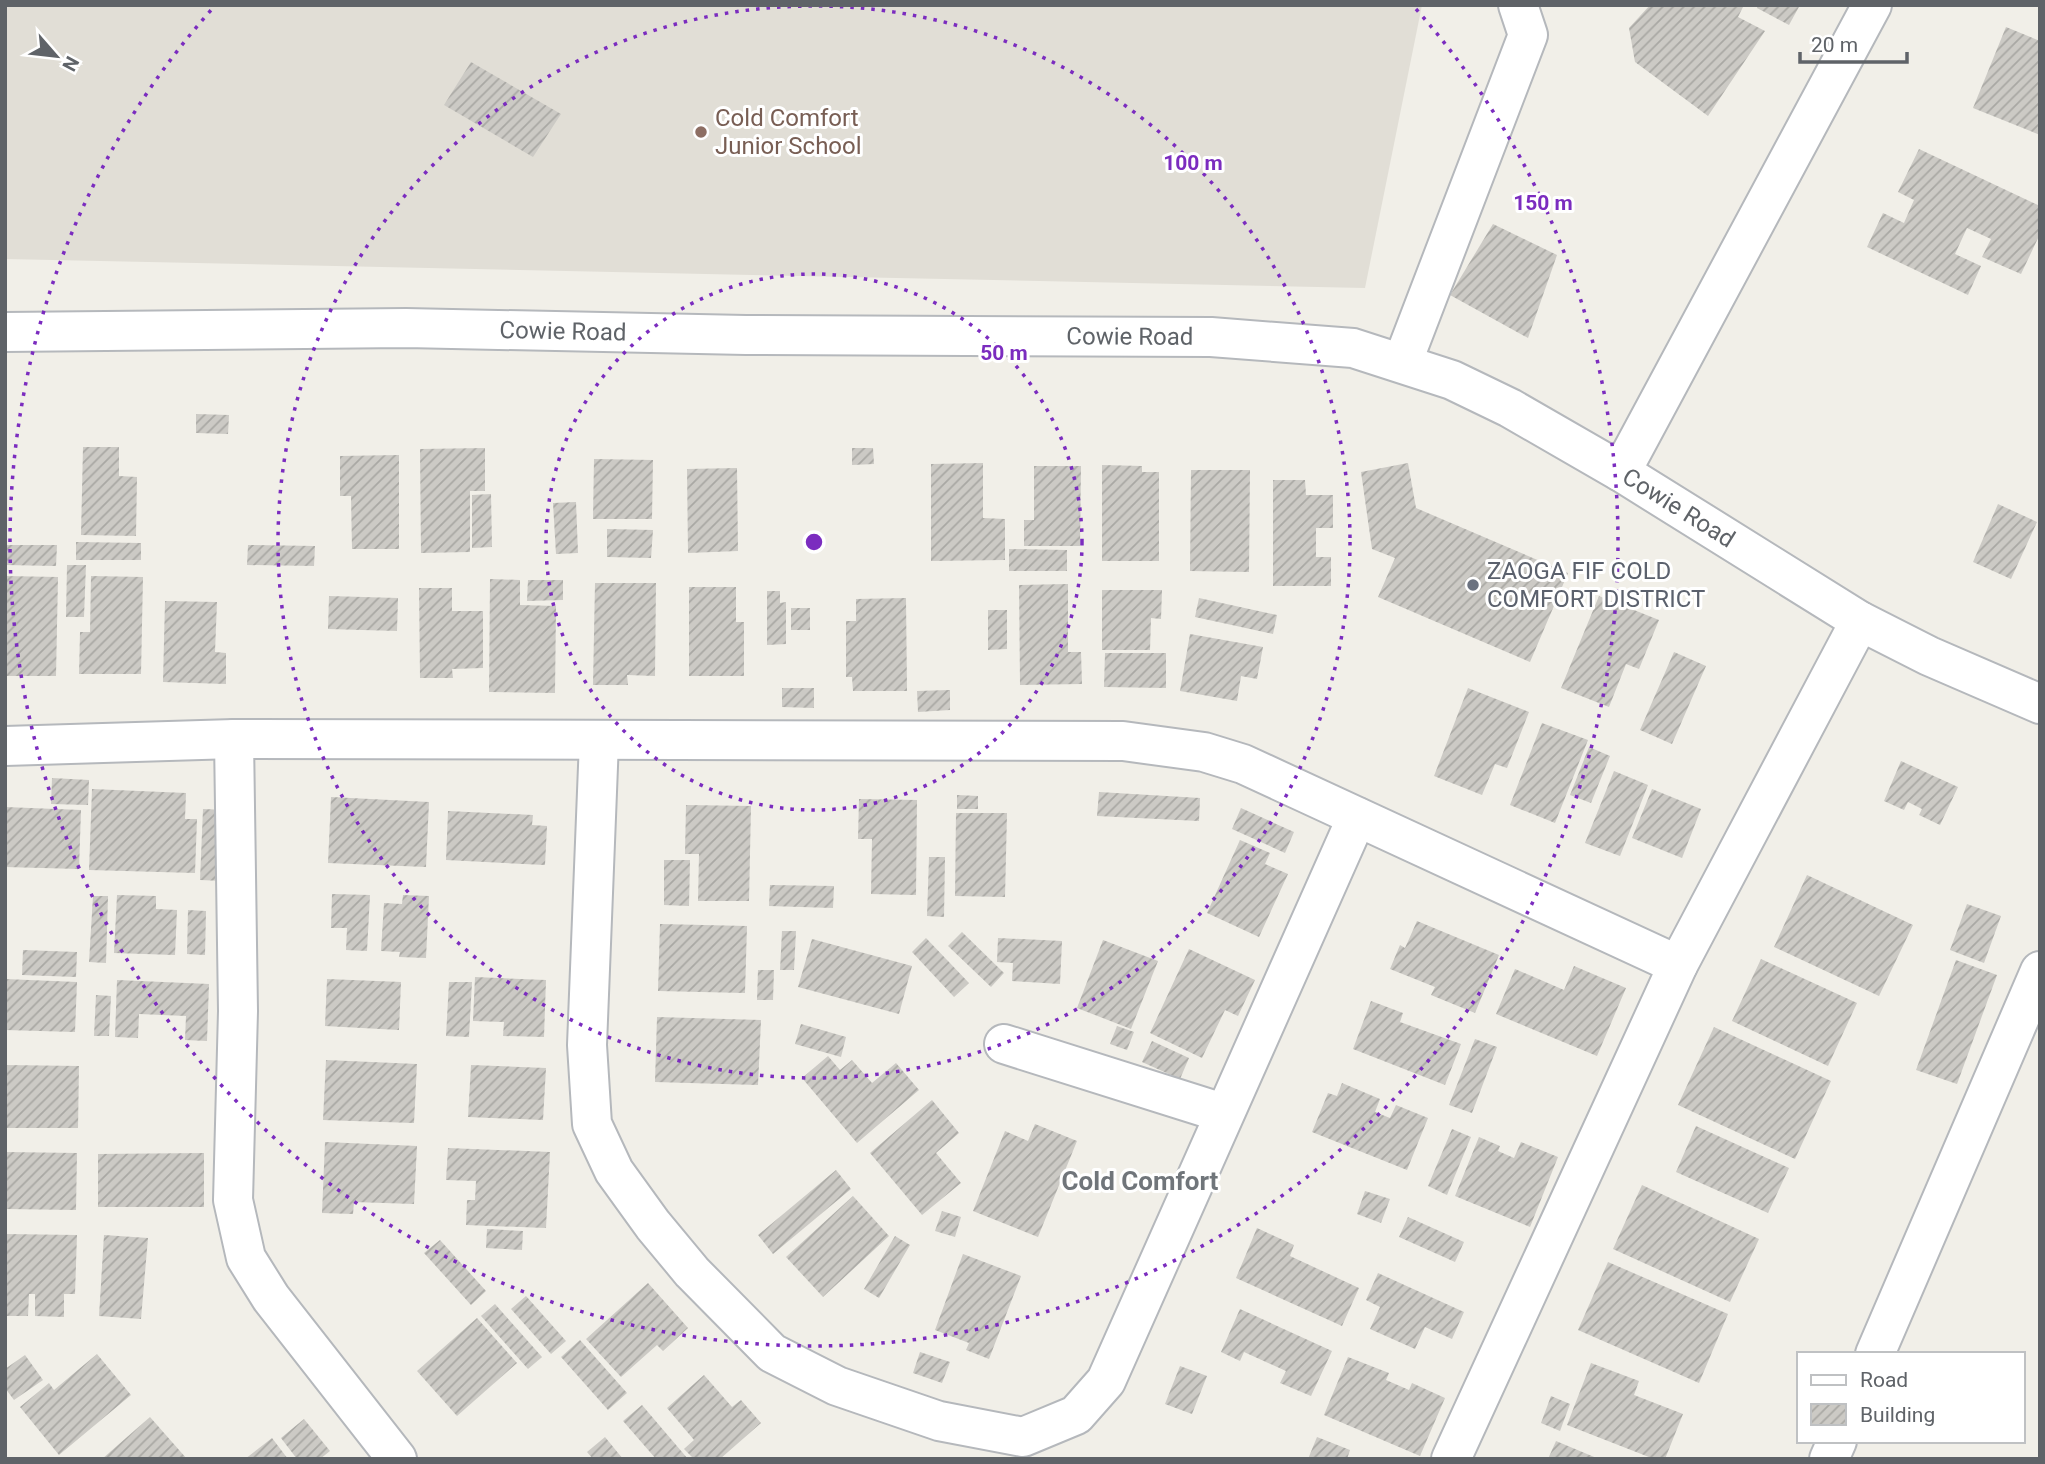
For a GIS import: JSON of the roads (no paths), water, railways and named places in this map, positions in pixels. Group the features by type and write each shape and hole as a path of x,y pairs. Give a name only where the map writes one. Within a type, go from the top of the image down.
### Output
{"street":[{"path":"1403,362 1528,35 1518,5"},
{"path":"1621,472 1872,5"},
{"name":"Cowie Road","path":"5,332 406,328 760,335 1211,337 1353,348 1452,380 1510,408 1621,472 1860,621 1928,656 2040,704"},
{"path":"1451,1459 1678,965 1860,621"},
{"path":"5,746 234,739 1123,741 1164,745 1204,752 1242,764 1678,965"},
{"path":"234,739 238,1011 233,1200 243,1246 246,1258 271,1298 318,1354 397,1459"},
{"path":"599,741 587,1045 592,1124 614,1171 653,1225 692,1272 772,1353 837,1386 939,1421 1023,1437 1076,1415 1107,1381 1223,1113 1357,817"},
{"path":"1876,1352 2040,971"},
{"path":"1004,1044 1223,1113"},
{"path":"1829,1459 1836,1443"}],"place":[{"name":"Cold Comfort Junior School","path":"701,132"},
{"name":"ZAOGA FIF COLD COMFORT DISTRICT","path":"1473,585"}],"district":[{"name":"Cold Comfort","path":"1140,1181"}]}
